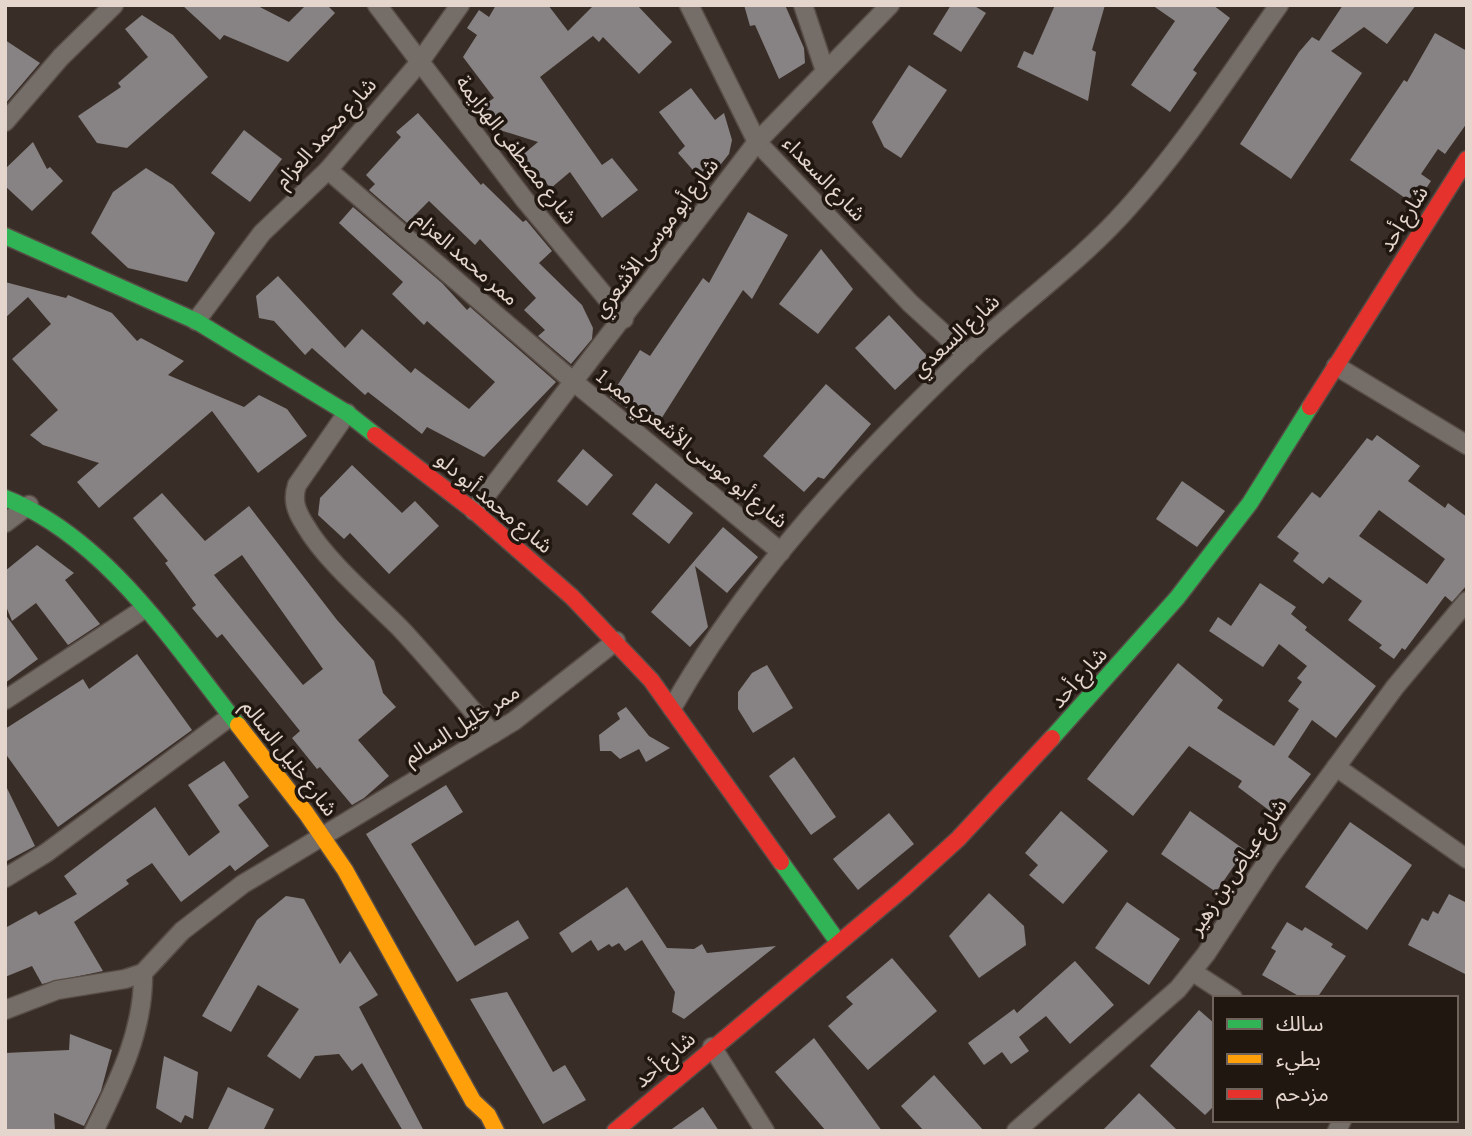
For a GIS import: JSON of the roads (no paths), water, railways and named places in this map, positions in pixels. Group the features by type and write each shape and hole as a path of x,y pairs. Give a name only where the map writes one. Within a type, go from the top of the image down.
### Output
{"street":[{"path":"5,122 61,57 114,5"},
{"name":"شارع مصطفى الهزايمة","path":"377,5 524,199 624,319"},
{"name":"شارع محمد العزام","path":"196,321 262,233 328,170 419,63 460,5"},
{"name":"شارع السعداء","path":"689,5 757,142 910,303 967,355"},
{"path":"803,5 825,71"},
{"name":"شارع أبو موسى الأشعري","path":"474,511 624,319 757,142 890,5"},
{"name":"شارع السعدي","path":"673,708 689,678 781,552 886,436 967,355 1127,210 1171,157 1279,5"},
{"name":"شارع أحد","path":"615,1131 958,839 1091,697 1169,608 1250,503 1467,159"},
{"name":"ممر محمد العزام","path":"328,170 574,382"},
{"name":"شارع محمد أبو دلو","path":"5,236 196,321 347,413 474,511 572,597 616,641 673,708 838,942"},
{"path":"1336,366 1467,445"},
{"name":"شارع أبو موسى الأشعري ممر 1","path":"574,382 781,552"},
{"path":"347,413 298,485 293,496 299,514 306,528 350,578 493,734"},
{"name":"شارع خليل السالم","path":"5,498 29,505 75,535 144,609 231,716 324,838 403,972 473,1101 479,1131"},
{"path":"5,523 29,505"},
{"name":"شارع عياض بن زهير","path":"1016,1131 1100,1060 1193,972 1270,857 1336,767 1409,670 1467,601"},
{"path":"5,700 144,609"},
{"name":"ممر خليل السالم","path":"144,973 182,931 243,884 324,838 493,734 529,710 616,641"},
{"path":"5,878 46,853 231,716"},
{"path":"1336,767 1467,859"},
{"path":"1193,972 1230,996"},
{"path":"5,1010 57,990 125,979 144,973 144,1000 136,1034 94,1131"},
{"path":"712,1047 765,1131"},
{"name":"شارع خليل السالم","path":"473,1101 488,1115 496,1131"}]}
